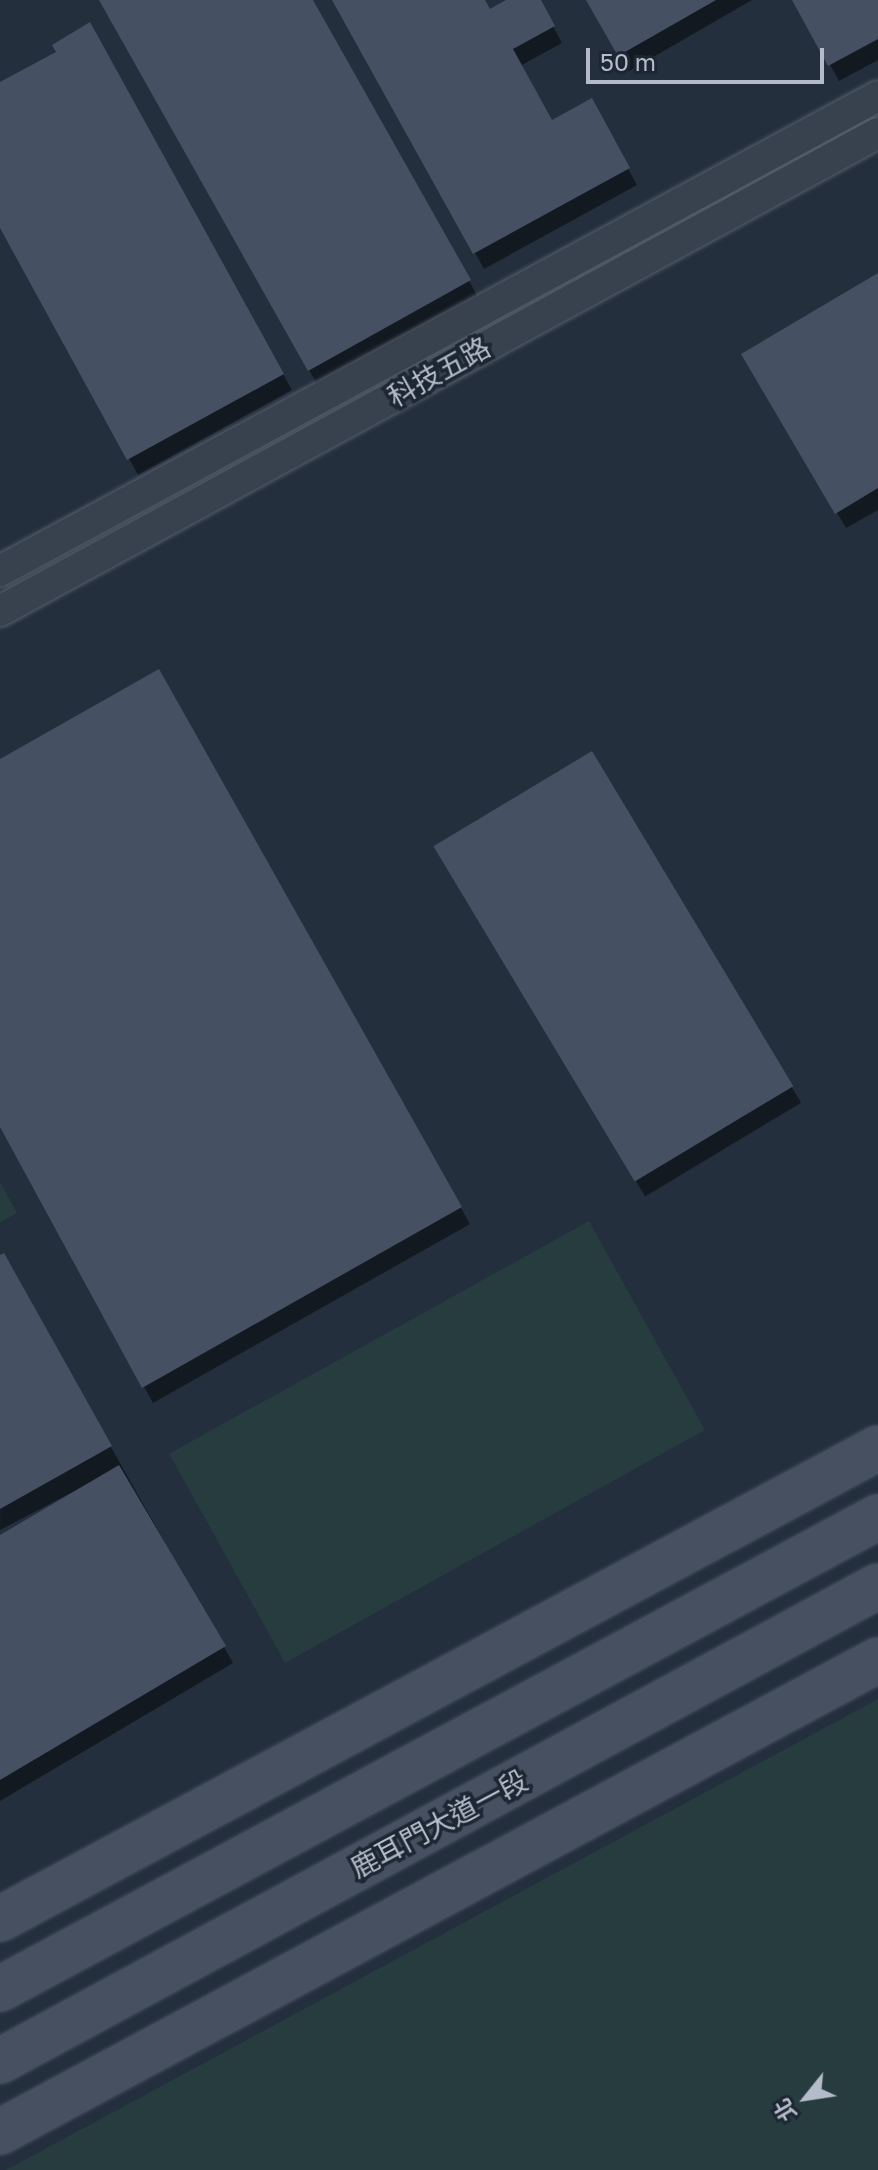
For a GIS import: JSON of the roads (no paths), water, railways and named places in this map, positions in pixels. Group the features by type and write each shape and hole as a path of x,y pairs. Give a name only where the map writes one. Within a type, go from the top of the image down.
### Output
{"street":[{"name":"科技五路","path":"0,571 878,96"},
{"name":"科技五路","path":"0,611 878,133"},
{"path":"0,1919 878,1448"},
{"path":"0,1989 878,1517"},
{"name":"鹿耳門大道一段","path":"0,2061 878,1586"},
{"path":"0,2132 878,1660"}]}
